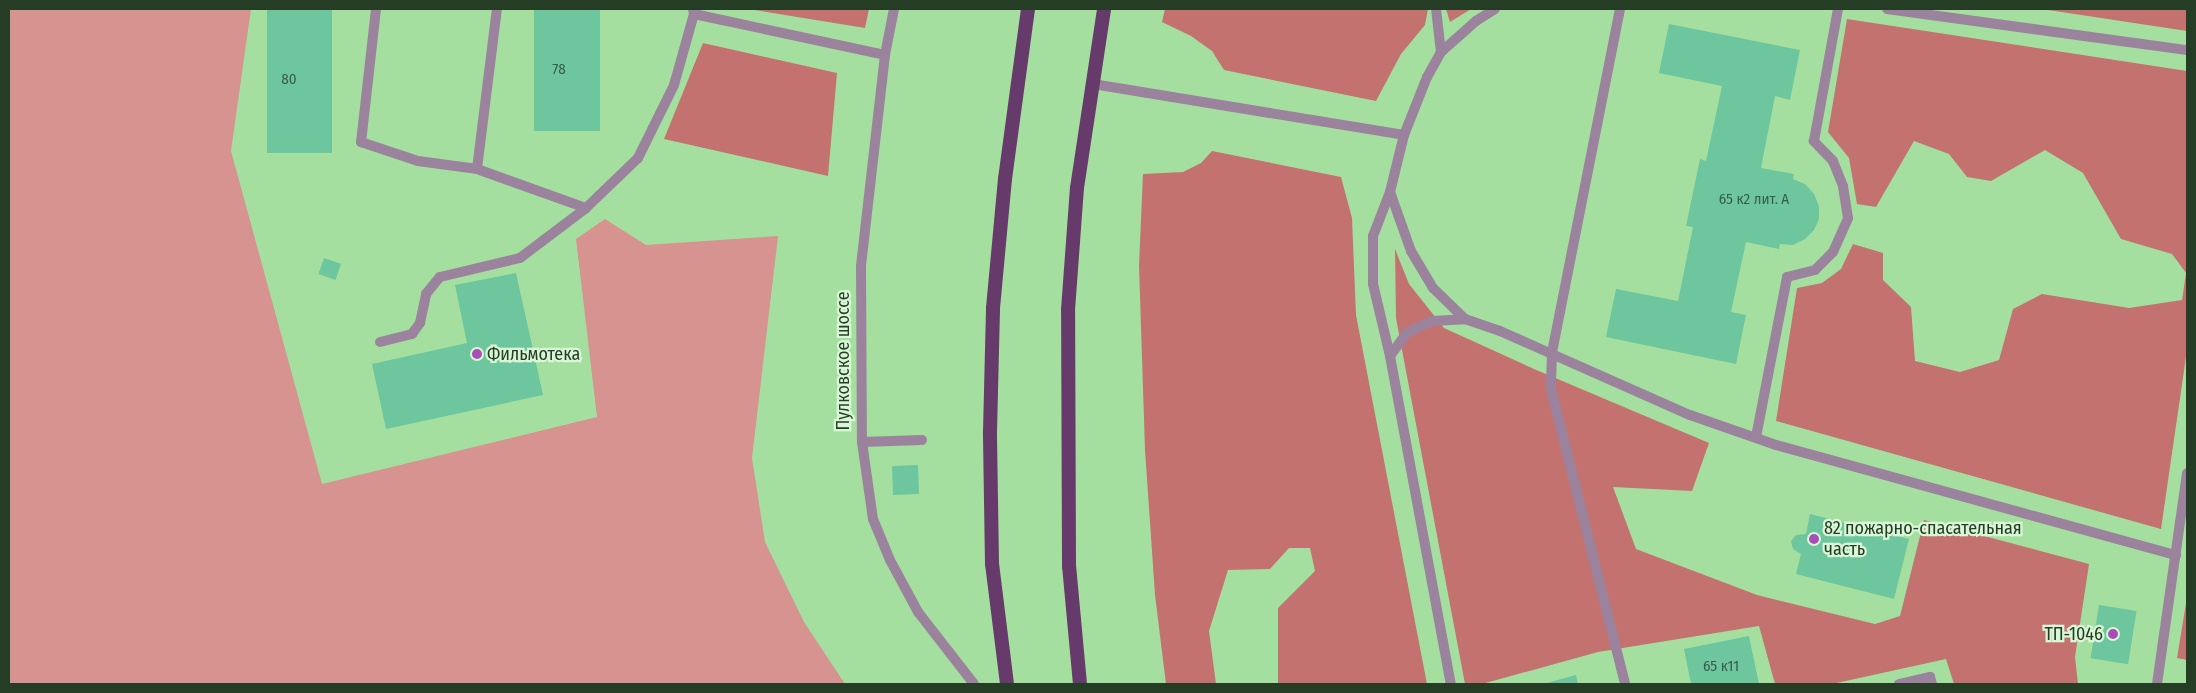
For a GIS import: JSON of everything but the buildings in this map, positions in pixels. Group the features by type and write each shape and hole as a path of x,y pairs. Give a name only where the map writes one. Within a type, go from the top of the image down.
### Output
{"highway":[{"path":"1007,684 992,564 990,432 993,318 1005,179 1028,9"},
{"path":"1080,684 1069,566 1068,310 1077,188 1104,9"}],"street":[{"path":"376,9 361,142 418,161 477,169 586,208"},
{"path":"477,169 497,9"},
{"name":"Пулковское шоссе","path":"894,9 885,56 861,266 862,442 873,519 890,560 918,612 974,684"},
{"path":"1436,9 1441,52"},
{"path":"1451,684 1390,356 1373,284 1373,236 1390,192 1404,136 1427,77 1441,52 1476,21 1495,9"},
{"path":"1620,9 1552,354 1551,389 1625,684"},
{"path":"1756,437 1788,277 1815,270 1833,252 1848,218 1844,186 1833,161 1814,141 1838,9"},
{"path":"1887,9 2187,50"},
{"path":"380,342 412,334 420,323 426,294 440,277 520,258 586,208 638,158 674,85 694,11 885,56"},
{"path":"1093,84 1404,136"},
{"path":"1390,192 1411,251 1433,288 1464,319"},
{"path":"1390,356 1407,333 1432,321 1464,319 1500,331 1690,415 1756,437 2176,555"},
{"path":"862,442 922,440"},
{"path":"2157,684 2187,473"},
{"path":"1899,684 1930,677 1932,684"}],"shaded area":[{"path":"9,9 251,9 231,151 322,484 597,417 576,239 605,219 646,245 778,236 752,458 765,542 804,622 845,684 9,684"},
{"path":"748,9 869,9 865,28"},
{"path":"1165,9 1428,9 1425,25 1401,54 1376,101 1224,70 1212,51 1191,36 1162,22"},
{"path":"1446,9 1471,9 1450,22"},
{"path":"2041,9 2187,9 2187,31 2068,13"},
{"path":"1847,19 2187,71 2187,350 2161,529 1776,421 1797,288 1822,283 1841,269 1853,244 1883,253 1883,280 1911,307 1915,361 1960,372 1999,360 2013,309 2042,294 2129,308 2182,300 2186,273 2172,254 2121,239 2083,173 2045,150 1991,181 1967,177 1949,154 1914,141 1876,207 1857,204 1849,158 1828,132"},
{"path":"703,43 837,73 828,176 664,139"},
{"path":"1212,151 1341,177 1352,218 1356,315 1427,684 1278,684 1278,608 1315,571 1310,548 1289,548 1270,569 1228,570 1209,631 1216,684 1166,684 1155,595 1145,450 1139,266 1143,174 1183,172 1201,163"},
{"path":"1395,249 1409,284 1444,328 1534,369 1709,443 1692,491 1613,487 1636,549 1757,595 1875,624 1900,616 1924,520 2089,564 2075,657 2078,684 1954,684 1946,659 1832,684 1775,684 1759,626 1598,652 1482,684 1465,684 1396,318"},
{"path":"2187,597 2187,660 2177,658"}],"place":[{"name":"Фильмотека","path":"477,354"},
{"name":"82 пожарно-спасательная часть","path":"1814,539"},
{"name":"ТП-1046","path":"2113,634"}]}
